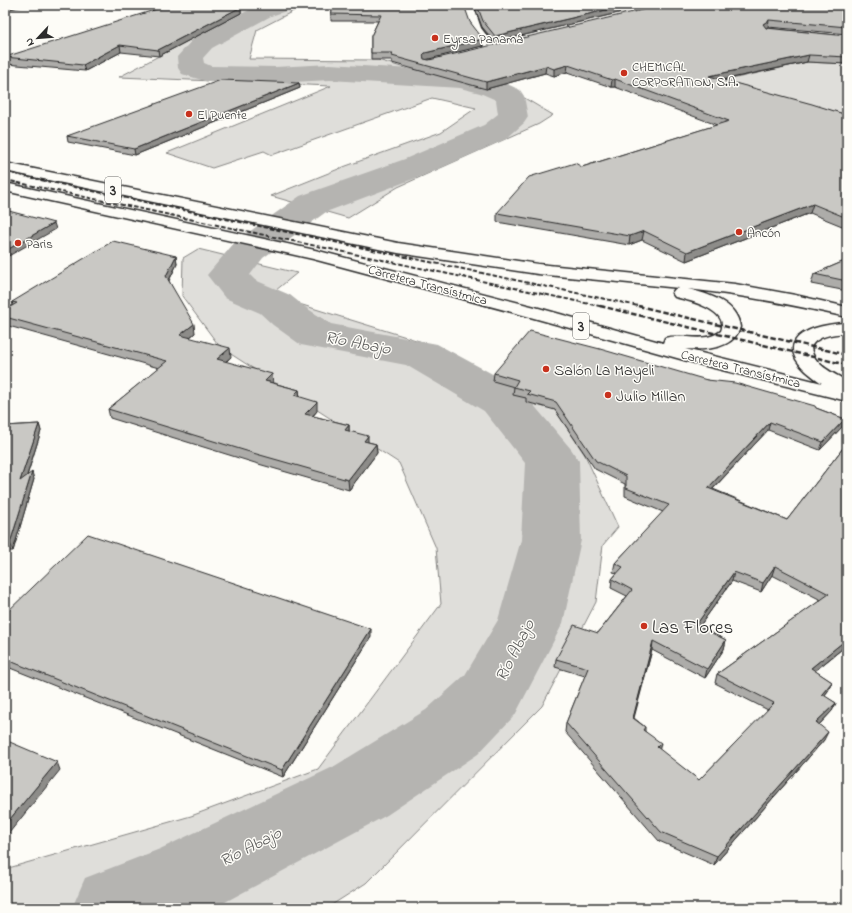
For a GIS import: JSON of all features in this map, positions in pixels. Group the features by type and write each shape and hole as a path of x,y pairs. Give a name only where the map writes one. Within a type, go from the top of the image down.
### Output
{"main road":[{"path":"468,5 476,28 491,48"},
{"name":"Carretera Transístmica","path":"5,167 339,236 460,258 538,269 735,289 795,300 847,312"},
{"name":"Carretera Transístmica","path":"5,187 315,255 529,311 609,334 847,395"},
{"path":"609,277 699,298 721,309 731,322 732,328 728,335 722,339 713,342 698,343 657,341 609,334"},
{"path":"847,328 821,331 812,335 806,340 803,346 802,354 817,370 847,388"}],"shaded area":[{"path":"305,5 257,30 249,59 378,60 408,69 420,70 440,65 516,93 553,115 539,124 398,187 348,218 271,196 346,166 441,132 476,108 432,98 272,155 264,151 212,168 167,153 331,86 119,77 238,14 104,6"},
{"path":"807,62 847,64 847,122 714,83"},
{"path":"198,249 297,273 270,295 442,348 555,410 585,455 618,527 603,545 596,602 542,706 366,883 327,908 5,908 5,869 191,816 318,769 441,604 436,548 399,463 220,347 182,296 183,258"}],"building":[{"path":"170,5 241,7 158,50 120,45 83,65 5,57"},
{"path":"334,5 464,5 470,22 483,39 425,53 423,55 424,59 429,60 663,5 847,5 847,27 769,20 763,24 766,28 847,36 847,57 809,55 709,76 847,115 847,218 813,204 687,252 644,231 630,236 497,213 529,177 575,163 582,167 729,121 615,79 612,80 568,65 554,69 546,66 486,82 392,56 393,53 371,53 371,36 381,15 331,14"},
{"path":"477,5 627,5 495,36 483,21"},
{"name":"El Puente","path":"221,80 299,83 134,149 67,136"},
{"name":"Paris","path":"5,210 54,223 5,251"},
{"path":"113,241 176,256 166,276 194,324 180,335 230,348 217,359 272,374 265,381 299,390 294,395 317,402 305,414 349,425 345,430 368,436 364,441 376,444 348,480 108,409 167,361 5,317 5,310 17,303 12,302"},
{"path":"847,260 847,281 814,274"},
{"name":"Las Flores","path":"530,331 600,349 707,380 735,383 815,406 816,408 845,419 823,442 770,422 708,488 787,520 843,448 847,449 847,639 811,668 832,682 822,694 836,703 816,722 828,732 717,856 661,832 566,723 588,668 556,659 574,625 598,633 632,590 612,579 623,567 615,563 669,505 626,488 626,476 596,461 556,402 527,394 530,391 514,387 518,380 494,373","holes":["775,566 829,594 717,674 774,703 699,780 657,747 661,743 643,730 645,727 633,718 653,641 707,669 726,640 696,625 734,572 763,583"]},
{"path":"39,424 20,481 32,472 10,543 5,543 5,426"},
{"path":"88,534 371,629 282,770 5,659 5,614"},
{"path":"5,740 57,762 5,825"}],"waterway":[{"name":"Río Abajo","path":"115,908 184,880 360,791 452,732 490,695 530,623 551,540 552,461 502,400 420,354 317,335 289,316 275,304 240,289 228,275 249,250 313,204 417,166 495,132 513,117 510,96 489,86 460,80 330,72 275,75 208,74 191,68 190,57 203,43 263,11 281,5"}],"railway":[{"path":"5,172 46,181"},
{"path":"8,181 5,180 604,307"},
{"path":"41,180 643,307"},
{"path":"600,306 847,365"},
{"path":"638,306 847,355"}],"place":[{"name":"Eyrsa Panamá","path":"435,38"},
{"name":"CHEMICAL CORPORATION, S.A.","path":"624,73"},
{"name":"El Puente","path":"189,114"},
{"name":"Ancón","path":"739,232"},
{"name":"Paris","path":"18,243"},
{"name":"Salón La Mayeli","path":"546,369"},
{"name":"Julio Millan","path":"608,395"},
{"name":"Las Flores","path":"644,626"}]}
